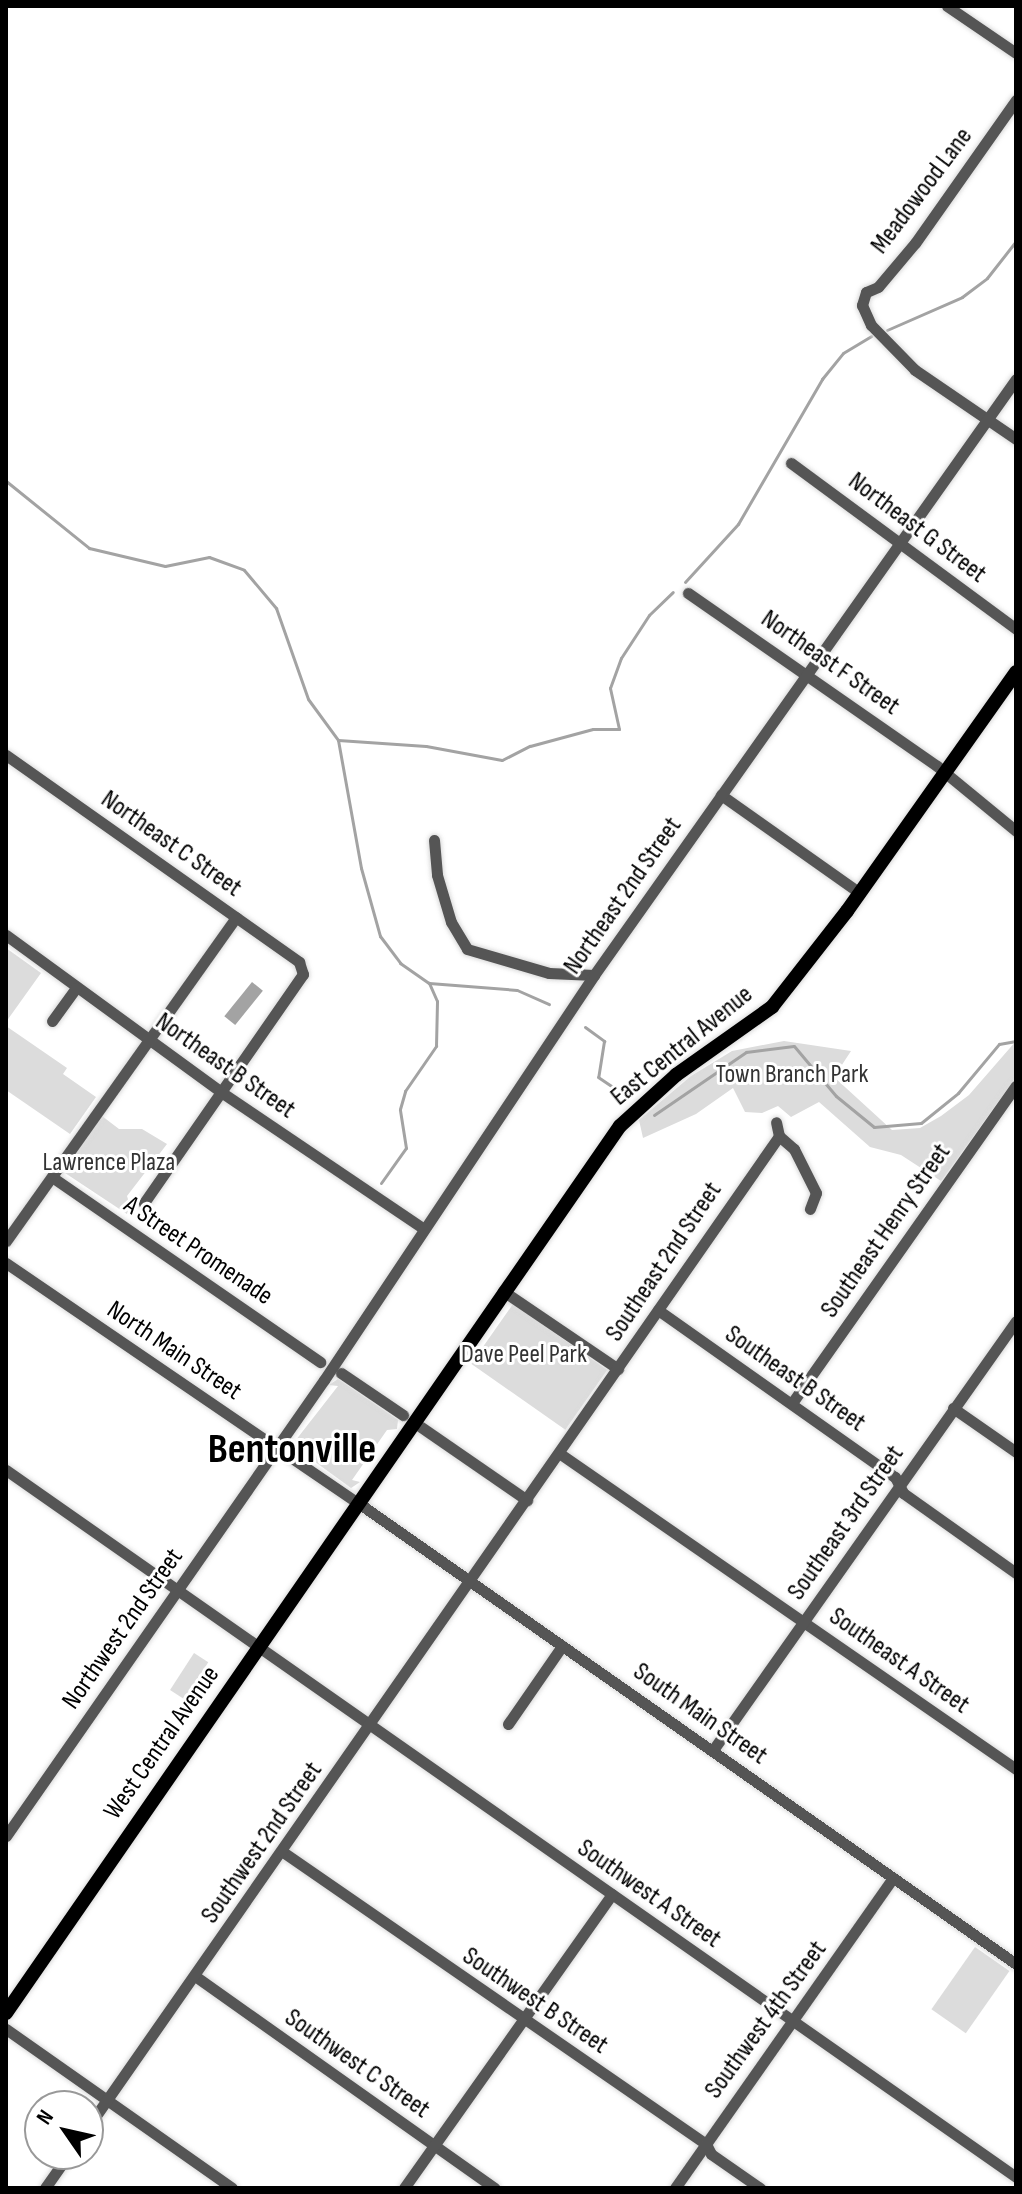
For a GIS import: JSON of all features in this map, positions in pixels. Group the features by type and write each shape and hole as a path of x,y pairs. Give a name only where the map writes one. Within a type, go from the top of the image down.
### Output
{"main road":[{"name":"East Central Avenue","path":"357,1502 620,1126 676,1075 772,1007 860,893 1016,672"},
{"name":"West Central Avenue","path":"6,2013 357,1502"}],"street":[{"path":"947,6 1014,48"},
{"name":"Meadowood Lane","path":"987,420 915,370 871,325 862,305 866,292 878,287 915,243 1016,100"},
{"name":"Northeast 2nd Street","path":"277,1446 594,975 1016,379"},
{"path":"987,420 1016,439"},
{"name":"Northeast G Street","path":"791,463 1016,629"},
{"name":"Northeast F Street","path":"688,593 808,672 1016,831"},
{"name":"Northeast C Street","path":"6,755 299,962 303,974 221,1092"},
{"path":"721,795 860,893"},
{"path":"434,840 448,910 467,949 549,973 594,975"},
{"path":"6,1241 236,917"},
{"name":"Northeast B Street","path":"6,935 221,1092 423,1228"},
{"path":"52,1021 76,988"},
{"name":"Southeast Henry Street","path":"792,1403 1016,1086"},
{"path":"144,1203 221,1092"},
{"path":"776,1122 779,1136 794,1149 816,1193 810,1209"},
{"name":"Southeast 2nd Street","path":"470,1583 779,1136"},
{"name":"A Street Promenade","path":"52,1177 320,1362"},
{"name":"North Main Street","path":"6,1263 357,1502"},
{"path":"503,1291 618,1369"},
{"name":"Southeast B Street","path":"658,1310 895,1477 899,1486 1016,1573"},
{"name":"Southeast 3rd Street","path":"713,1750 1016,1321"},
{"path":"341,1373 403,1415"},
{"path":"953,1408 1016,1452"},
{"path":"421,1427 527,1500"},
{"name":"Northwest 2nd Street","path":"6,1836 277,1446"},
{"name":"Southeast A Street","path":"559,1453 1016,1769"},
{"name":"Southwest A Street","path":"6,1470 1016,2177"},
{"name":"South Main Street","path":"357,1502 1016,1964"},
{"name":"Southwest 2nd Street","path":"104,2104 470,1583"},
{"path":"508,1724 562,1646"},
{"name":"Southwest B Street","path":"283,1852 706,2144 711,2154 760,2188"},
{"name":"Southwest 4th Street","path":"675,2188 893,1878"},
{"path":"404,2188 612,1894"},
{"name":"Southwest C Street","path":"195,1976 494,2188"},
{"path":"6,2029 232,2188"},
{"path":"45,2188 58,2170"}],"green space":[{"path":"6,948 41,973 6,1022"},
{"path":"6,1026 67,1068 63,1074 96,1097 70,1134 6,1090"},
{"name":"Town Branch Park","path":"784,1041 851,1051 834,1077 892,1130 920,1128 941,1116 969,1095 1016,1041 1016,1077 941,1181 901,1155 870,1147 819,1102 791,1117 778,1106 762,1113 745,1112 733,1088 696,1114 643,1138 639,1120 691,1076 732,1051"},
{"name":"Lawrence Plaza","path":"102,1116 119,1129 142,1129 167,1144 127,1196 131,1209 127,1214 62,1171"},
{"name":"Dave Peel Park","path":"513,1304 607,1370 565,1430 471,1364"},
{"path":"338,1379 398,1420 397,1429 387,1430 352,1480 360,1482 351,1488 292,1445 338,1386 329,1385"},
{"path":"194,1653 208,1662 184,1699 170,1690"},
{"path":"975,1947 1009,1971 966,2033 931,2009"}],"shaded area":[{"path":"252,982 263,991 235,1025 224,1016"}],"waterway":[{"path":"887,330 962,297 987,278 1016,241"},
{"path":"685,582 738,524 822,379 843,353 871,336"},
{"path":"6,481 89,548 165,566 209,557 244,570 276,608 308,699 338,740 361,868 380,936 400,963 429,983 517,990 549,1004"},
{"path":"338,740 426,746 502,760 530,746 593,729 619,729 610,688 621,658 649,615 673,592"},
{"path":"381,1183 406,1148 400,1109 405,1091 436,1046 437,1001 429,983"},
{"path":"585,1027 604,1041 598,1077 629,1098"},
{"path":"654,1115 746,1052 794,1046 836,1096 874,1127 921,1123 958,1093 999,1044 1016,1041"}],"district":[{"name":"Bentonville","path":"292,1450"}]}
